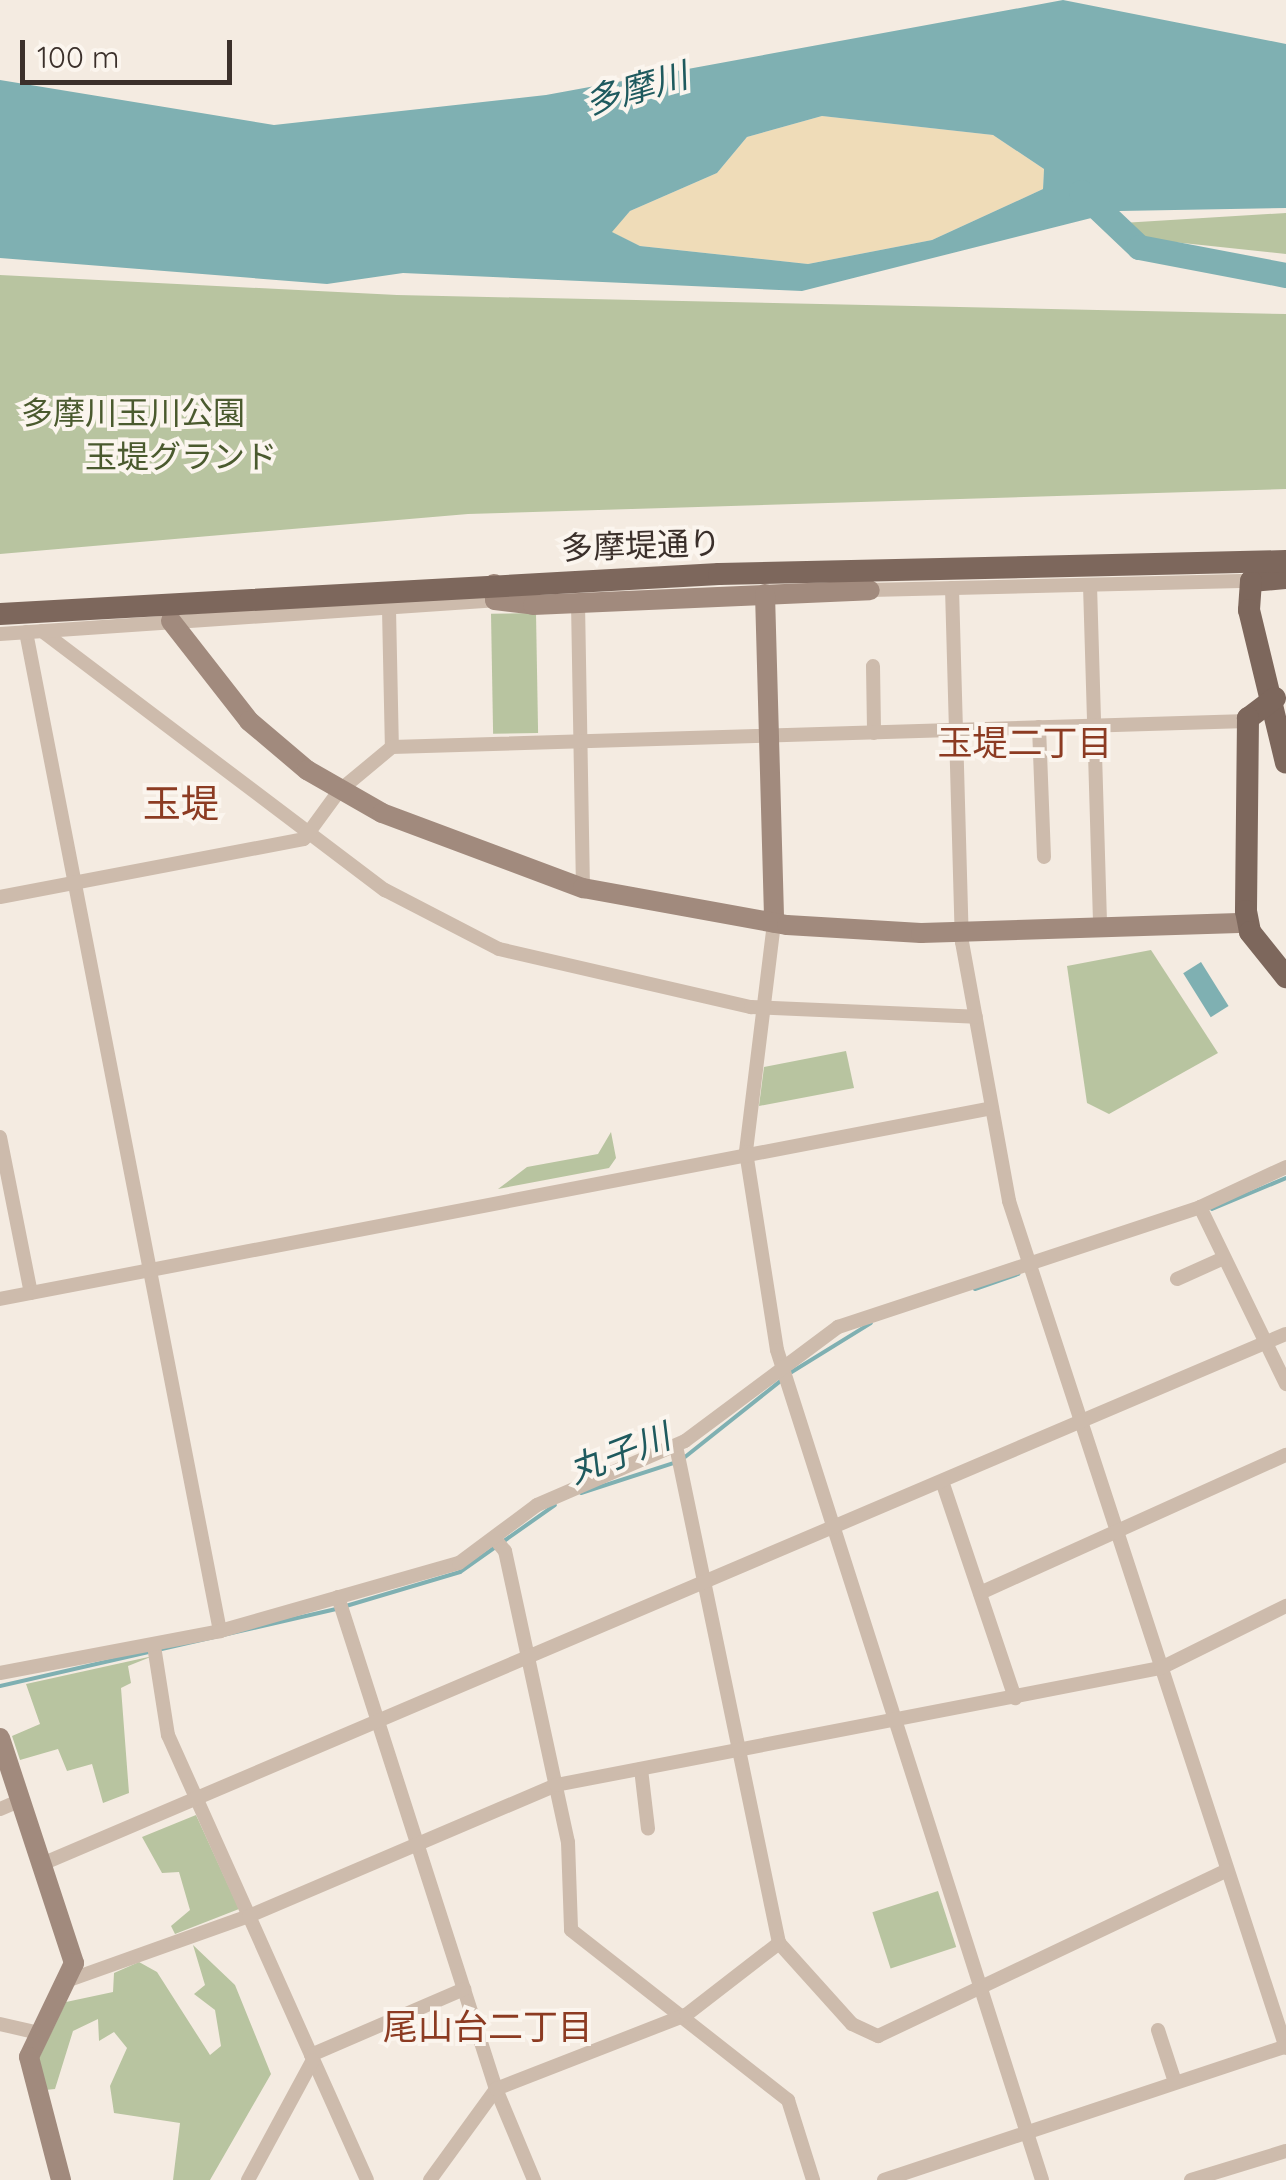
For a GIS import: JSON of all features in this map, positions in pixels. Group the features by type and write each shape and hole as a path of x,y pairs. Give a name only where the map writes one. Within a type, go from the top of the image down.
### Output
{"main road":[{"name":"多摩堤通り","path":"0,614 1286,561"},
{"path":"1286,578 1251,582 1250,615 1275,698 1286,763"},
{"path":"1275,698 1248,721 1247,923 1286,977"}],"street":[{"path":"0,634 390,609 495,592 578,603 870,590 1251,582"},
{"path":"1090,585 1100,929"},
{"path":"884,2180 1286,2047 1029,1272 992,1108 963,933 952,588"},
{"path":"766,594 774,923 746,1152 785,1370 839,1530 1042,2180"},
{"path":"578,603 583,888"},
{"path":"390,609 392,747"},
{"path":"170,621 249,721 339,791 583,888 774,923 963,933 1247,923"},
{"path":"42,631 385,890 498,949 764,1009 976,1017"},
{"path":"26,632 220,1631"},
{"path":"873,666 874,733"},
{"path":"0,897 308,835 339,791 392,747 1248,721"},
{"path":"1039,728 1044,856"},
{"path":"0,1299 746,1152 992,1108"},
{"path":"0,1137 31,1293"},
{"path":"0,1673 155,1649 341,1605 425,1576 499,1544 565,1490 679,1456 785,1370 867,1314 1029,1272 1203,1213 1286,1167"},
{"path":"1203,1213 1286,1384"},
{"path":"1177,1279 1224,1258"},
{"path":"42,1864 380,1728 1080,1428 1286,1334"},
{"path":"980,1594 1286,1454"},
{"path":"679,1456 779,1943 852,2024 878,2036 1226,1870"},
{"path":"944,1487 1016,1698"},
{"path":"499,1544 556,1785 570,1930 686,2015 788,2100 812,2180"},
{"path":"341,1605 496,2089 534,2180"},
{"path":"61,2180 29,2057 35,2032 72,1979 249,1916 556,1785 1161,1668 1286,1606"},
{"path":"155,1649 168,1735 367,2180"},
{"path":"0,1738 42,1864 72,1979"},
{"path":"641,1769 648,1829"},
{"path":"0,1808 21,1800"},
{"path":"430,2180 496,2089 686,2015 779,1943"},
{"path":"248,2180 312,2058 464,1989"},
{"path":"0,2024 35,2032"},
{"path":"1158,2030 1175,2082"},
{"path":"1190,2180 1286,2151"}],"green space":[{"path":"1286,213 1286,254 1145,239 1122,223"},
{"name":"多摩川玉川公園","path":"0,275 397,295 1286,314 1286,489 468,514 0,554"},
{"path":"536,613 538,733 493,734 491,614"},
{"path":"1151,950 1218,1053 1109,1114 1087,1103 1067,966"},
{"path":"846,1051 854,1088 759,1106 764,1067"},
{"path":"611,1132 616,1158 609,1168 498,1189 527,1167 598,1154"},
{"path":"153,1656 128,1666 131,1683 121,1688 129,1793 103,1803 92,1764 67,1771 58,1749 20,1760 12,1736 40,1724 26,1684"},
{"path":"196,1815 239,1909 175,1934 171,1926 190,1910 179,1872 162,1873 142,1837"},
{"path":"938,1891 956,1947 891,1968 872,1912"},
{"path":"193,1945 235,1985 271,2074 210,2180 173,2180 180,2123 114,2113 110,2086 127,2048 114,2032 99,2041 98,2019 73,2031 55,2089 45,2090 39,2058 66,2002 113,1992 114,1973 139,1962 157,1972 210,2055 221,2046 215,2010 194,1994 205,1985"}],"sand":[{"path":"822,116 993,135 1044,169 1043,189 932,240 808,264 640,246 611,232 630,211 717,173 747,137"}],"water":[{"name":"多摩川","path":"1063,0 1286,44 1286,208 1119,211 802,291 403,273 327,284 0,258 0,80 274,125 546,95","holes":["822,116 993,135 1044,169 1043,189 932,240 808,264 640,246 612,232 630,211 717,173 747,137"]},
{"path":"1201,962 1229,1006 1211,1017 1183,973"}],"waterway":[{"path":"1081,192 1139,247 1286,275"},
{"name":"丸子川","path":"1212,1209 1286,1178"},
{"name":"丸子川","path":"975,1289 1018,1274"},
{"name":"丸子川","path":"790,1373 871,1323"},
{"name":"丸子川","path":"685,1457 783,1379"},
{"name":"丸子川","path":"581,1493 677,1462"},
{"name":"丸子川","path":"346,1606 460,1572 555,1505"},
{"path":"0,1686 337,1609"}],"district":[{"name":"玉堤二丁目","path":"1025,742"},
{"name":"玉堤","path":"181,804"},
{"name":"尾山台二丁目","path":"488,2026"}],"park label":[{"name":"玉堤グランド","path":"181,456"}]}
